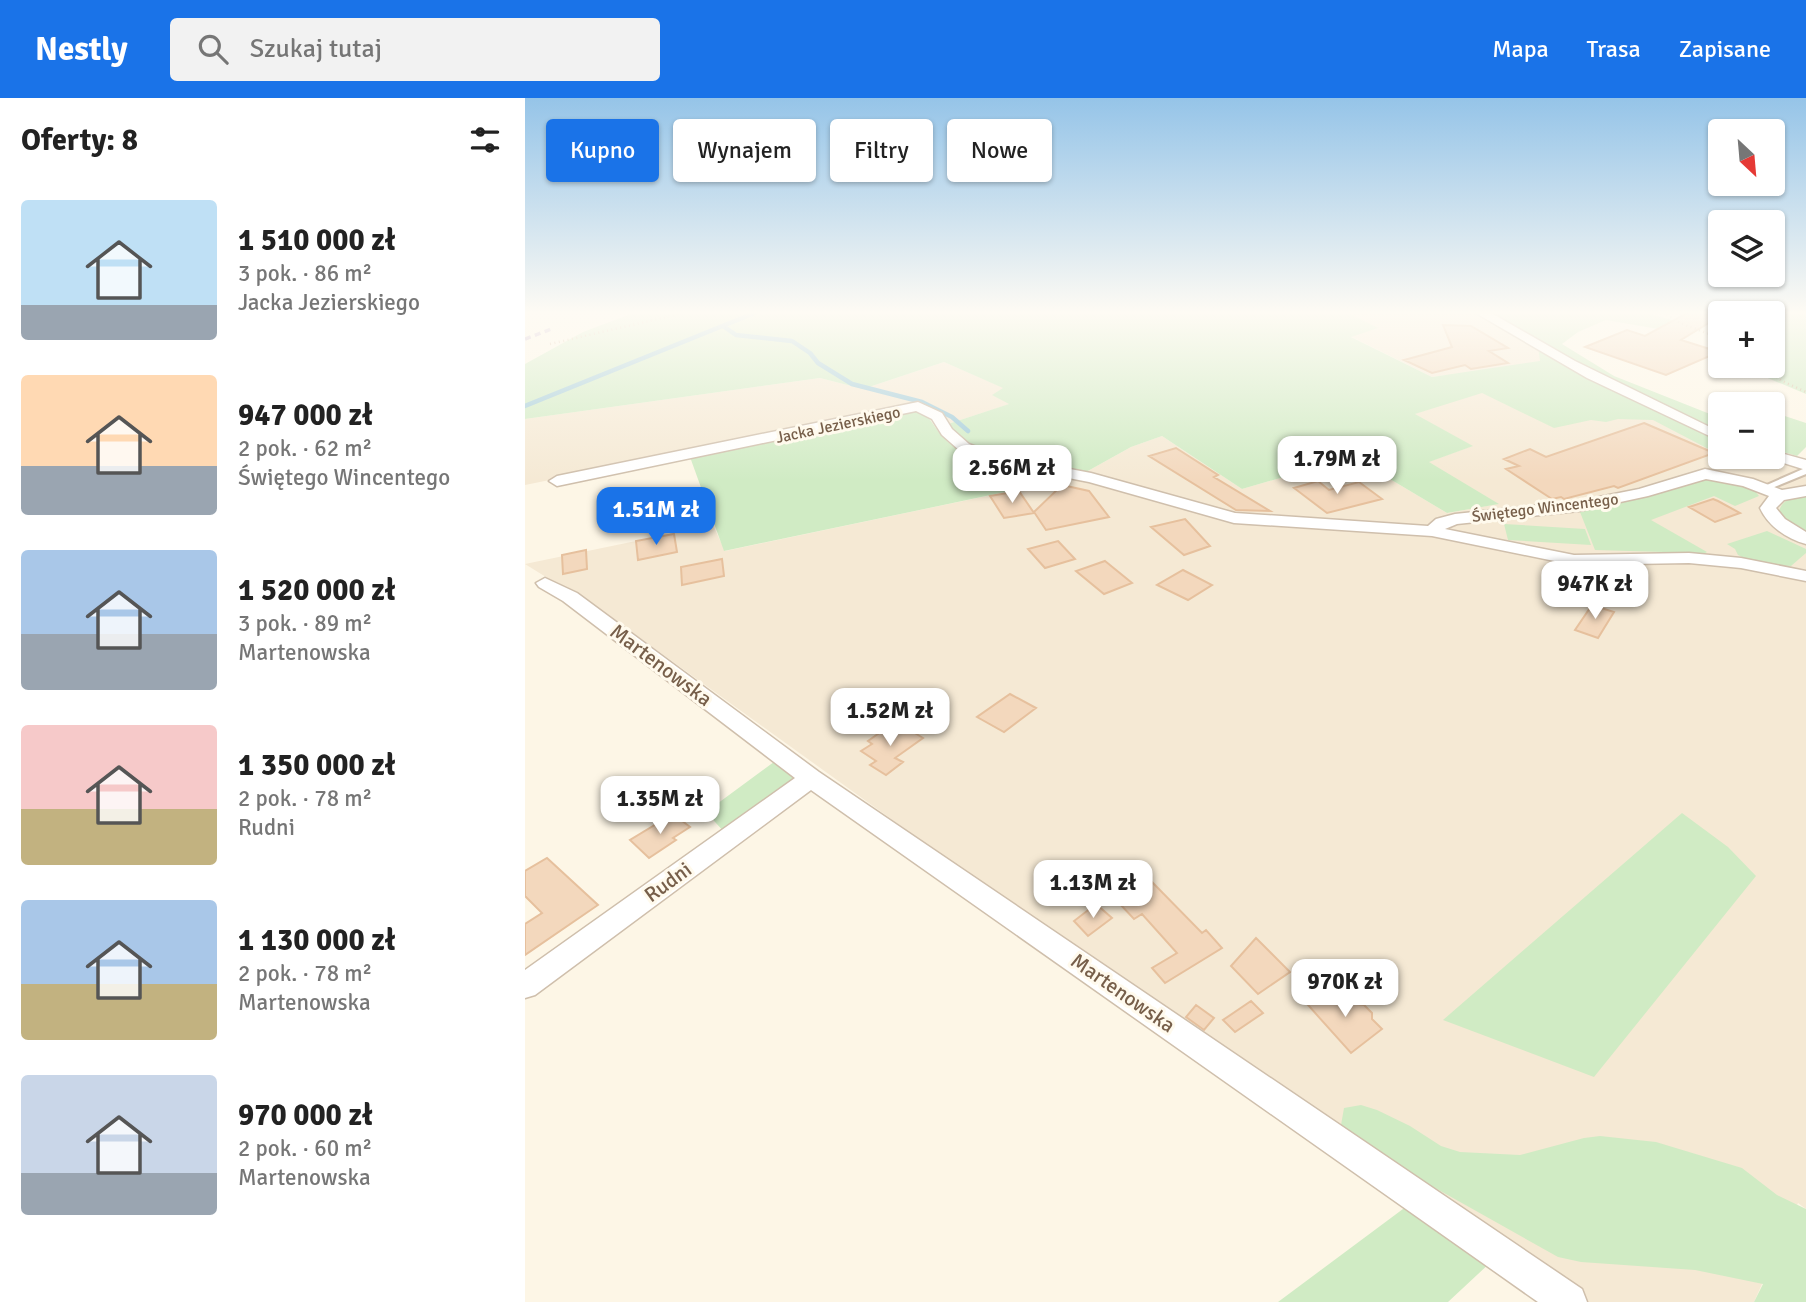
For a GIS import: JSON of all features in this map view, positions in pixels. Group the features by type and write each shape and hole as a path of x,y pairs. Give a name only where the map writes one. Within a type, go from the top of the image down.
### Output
{"street":[{"path":"1578,368 1708,431"},
{"name":"Jacka Jezierskiego","path":"557,481 918,406 937,416 947,432 964,447 992,459 1091,478 1223,515 1317,525 1432,531"},
{"path":"1785,459 1803,466"},
{"name":"Świętego Wincentego","path":"1432,531 1442,523 1455,519 1579,506 1642,493 1705,474 1764,488 1780,495"},
{"path":"1806,491 1780,495 1770,503 1770,514 1780,524 1806,540"},
{"path":"1432,531 1574,559 1689,558 1741,563 1804,574"},
{"name":"Martenowska","path":"545,583 570,597 811,778 1569,1302"},
{"name":"Rudni","path":"525,986 811,778"}],"lane":[{"path":"1764,488 1803,466"}],"path":[{"path":"1778,378 1806,392"},
{"path":"1800,389 1806,385"}],"shaded area":[{"path":"925,368 958,368 1004,388 993,395 1010,404 948,424 942,411 925,404 525,485 525,419 820,378 863,389"},
{"path":"1414,368 1570,368 1708,435 1708,469 1785,469 1785,461 1806,467 1806,1209 1798,1203 1754,1302 1581,1302 1224,1059 615,620 525,564 713,525 725,551 1077,477 1131,447 1162,436 1242,489 1353,457 1447,513 1498,504 1428,462 1472,446 1414,414 1481,392 1446,375 1432,377"}],"green space":[{"path":"525,368 925,368 863,389 820,378 525,419"},
{"path":"958,368 1414,368 1432,377 1491,368 1601,368 1614,376 1708,413 1708,449 1653,420 1591,420 1554,428 1482,393 1415,414 1473,446 1429,462 1499,504 1447,513 1353,457 1242,489 1162,436 1131,447 1077,477 724,551 690,457 915,408 928,418 950,444 971,456 1007,467 1030,469 973,448 954,434 948,424 1009,404 992,395 1003,388"},
{"path":"1785,368 1806,368 1806,394 1768,378 1785,378"},
{"path":"1785,416 1806,423 1806,447 1797,456 1785,452"},
{"path":"1703,477 1751,486 1759,496 1735,506 1714,496 1651,520 1707,552 1700,556 1595,550 1580,512 1602,508 1600,505"},
{"path":"1806,497 1806,534 1791,527 1779,512 1786,501"},
{"path":"1504,524 1585,529 1591,545 1508,540"},
{"path":"1767,531 1806,549 1806,553 1791,566 1770,564 1744,558 1727,544"},
{"path":"778,759 799,775 725,833 706,812"},
{"path":"1682,813 1728,847 1756,876 1594,1077 1443,1020"},
{"path":"1361,1105 1410,1126 1441,1146 1460,1152 1520,1155 1600,1136 1656,1142 1742,1168 1777,1195 1806,1209 1806,1302 1754,1302 1763,1284 1695,1270 1581,1262 1558,1257 1412,1175 1341,1125 1344,1108"},
{"path":"1407,1206 1492,1261 1448,1302 1278,1302"}],"building":[{"path":"1422,368 1452,368 1432,373"},
{"path":"1646,368 1682,368 1666,375"},
{"path":"1644,423 1708,450 1708,455 1618,488 1614,486 1564,499 1552,499 1506,469 1519,466 1504,459 1530,449 1546,457"},
{"path":"1176,448 1218,475 1214,477 1270,511 1236,510 1149,456"},
{"path":"1318,481 1329,490 1359,482 1382,499 1327,513 1294,488"},
{"path":"1062,485 1089,491 1109,517 1046,530 1034,512"},
{"path":"1019,491 1034,513 1004,518 990,496"},
{"path":"1713,499 1740,513 1715,522 1689,507"},
{"path":"1185,519 1210,546 1184,555 1151,527"},
{"path":"674,534 677,552 638,560 636,541"},
{"path":"1058,541 1075,559 1045,568 1028,549"},
{"path":"586,550 587,569 563,574 562,555"},
{"path":"722,559 724,576 682,585 681,567"},
{"path":"1105,561 1132,583 1104,594 1076,571"},
{"path":"1183,570 1212,585 1188,600 1157,585"},
{"path":"1584,574 1611,581 1601,599 1574,591"},
{"path":"1592,605 1614,612 1598,638 1575,630"},
{"path":"1010,694 1036,708 1004,732 977,717"},
{"path":"900,724 923,738 895,758 903,762 886,775 870,765 876,761 861,751 872,744 868,741 885,729 890,731"},
{"path":"673,814 690,827 649,858 630,840"},
{"path":"547,858 598,905 525,955 525,924 542,913 525,896 525,871"},
{"path":"1152,882 1202,933 1206,930 1222,948 1165,983 1152,968 1177,953 1142,914 1134,919 1118,902"},
{"path":"1096,904 1112,918 1088,936 1074,921"},
{"path":"1256,938 1290,972 1258,994 1231,966"},
{"path":"1334,986 1356,1004 1364,1005 1382,1029 1351,1053 1308,1005"},
{"path":"1251,1001 1263,1013 1235,1032 1223,1020"},
{"path":"1196,1005 1214,1018 1204,1030 1186,1017"}],"waterway":[{"path":"525,406 618,368"},
{"path":"826,368 852,384 922,402 952,417 968,431"}]}
